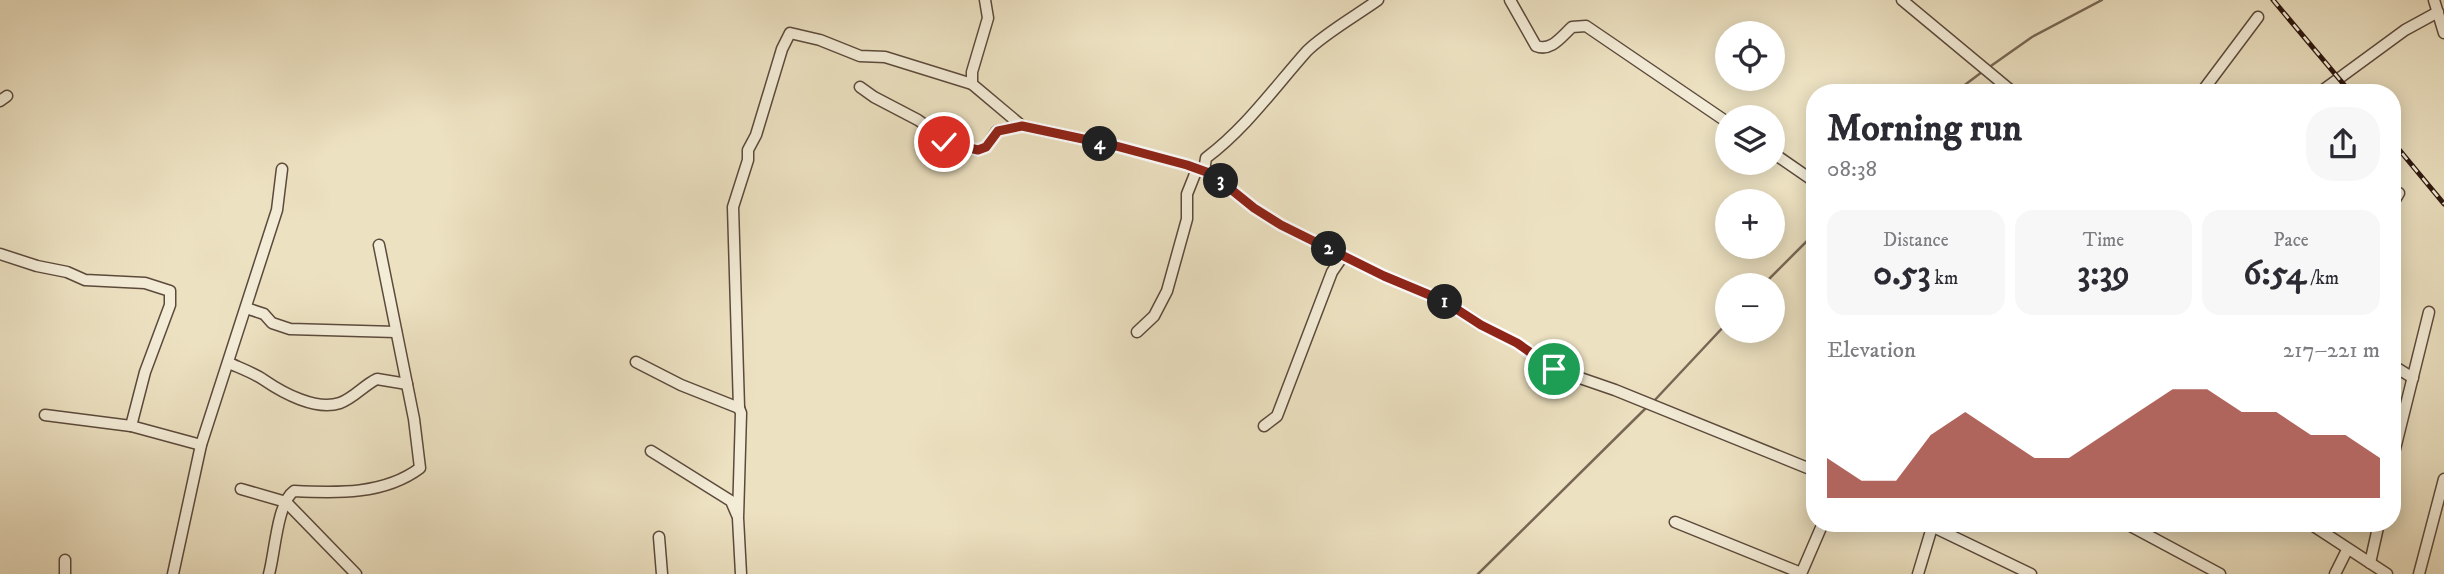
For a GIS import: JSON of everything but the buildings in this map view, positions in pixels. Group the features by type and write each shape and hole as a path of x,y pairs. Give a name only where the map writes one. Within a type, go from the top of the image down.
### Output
{"street":[{"path":"972,84 972,72 988,18 985,0"},
{"path":"1137,332 1153,316 1167,291 1187,219 1188,194 1206,158 1223,146 1310,49 1378,0"},
{"path":"1510,0 1536,46 1550,47 1572,27 1586,26 1715,114"},
{"path":"1902,0 2003,84"},
{"path":"2434,0 2444,33"},
{"path":"2331,84 2405,30 2438,12"},
{"path":"2209,84 2258,17"},
{"path":"741,574 738,518 741,413 733,207 748,160 748,150 756,135 782,49 790,33 820,40 860,56 885,57 972,84 1022,126"},
{"path":"860,87 918,120 947,144 974,150 986,147 998,131 1022,126 1075,136 1212,174 1273,220 1384,276 1444,301 1481,325 1517,343 1554,369 1806,467"},
{"path":"1785,161 1806,176"},
{"path":"173,574 201,445 277,211 282,169"},
{"path":"269,574 286,502 294,491 340,493 368,490 420,468 407,384 379,245"},
{"path":"0,254 37,267 67,272 85,280 145,283 170,291 170,305 145,372 131,426"},
{"path":"1264,426 1277,416 1332,272 1343,256"},
{"path":"246,308 264,314 272,323 290,329 396,332"},
{"path":"2401,425 2429,312"},
{"path":"636,362 681,385 739,408"},
{"path":"229,363 264,380 272,387 304,401 319,404 341,403 377,379 407,384"},
{"path":"2401,371 2413,378"},
{"path":"45,415 131,426 201,445"},
{"path":"651,451 731,501 738,518"},
{"path":"2418,574 2444,483"},
{"path":"241,489 286,502 356,574"},
{"path":"1675,522 1801,573 1819,532"},
{"path":"1918,574 1928,532"},
{"path":"1944,532 2012,570 2031,574"},
{"path":"2140,532 2201,569 2220,574"},
{"path":"2322,532 2387,574"},
{"path":"2370,563 2377,532"},
{"path":"659,537 662,574"},
{"path":"2335,574 2347,550"},
{"path":"65,560 65,574"}],"waterway":[{"path":"1988,68 2032,37 2102,0"},
{"path":"1966,84 1982,72"},
{"path":"1775,273 1806,242"},
{"path":"1653,402 1715,336"},
{"path":"1478,574 1648,406"}],"railway":[{"path":"2273,0 2343,84"},
{"path":"2401,152 2444,204"}],"route":[{"path":"944,142 981,150 998,131 1022,126 1116,146 1212,174 1254,208 1281,225 1384,276 1444,301 1481,325 1517,343 1554,369"}]}
